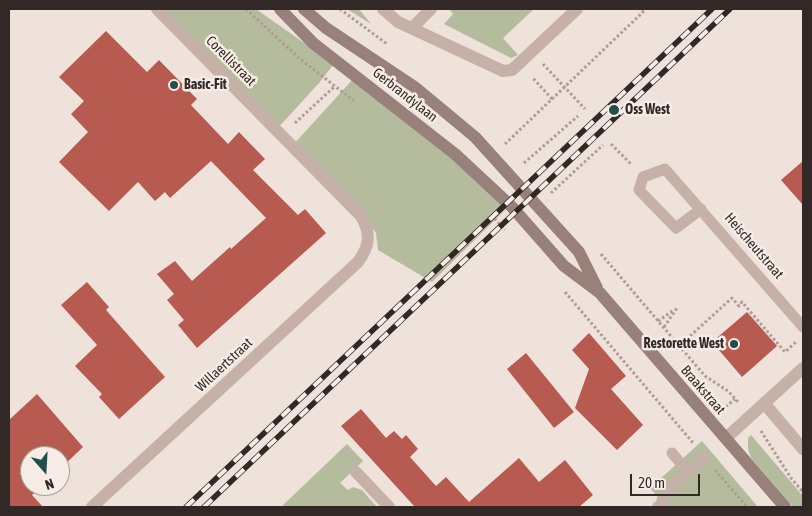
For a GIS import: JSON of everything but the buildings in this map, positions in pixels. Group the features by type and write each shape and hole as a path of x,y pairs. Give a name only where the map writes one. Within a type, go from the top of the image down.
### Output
{"street":[{"name":"Corellistraat","path":"157,9 283,134 361,216 368,227 369,240"},
{"name":"Gerbrandylaan","path":"280,9 313,43 455,154 512,207"},
{"name":"Gerbrandylaan","path":"304,9 326,28 416,88 475,137 526,194"},
{"path":"382,9 398,22 503,72 512,70 577,9"},
{"path":"412,28 431,9"},
{"name":"Braakstraat","path":"526,194 579,252 600,292 785,507"},
{"name":"Braakstraat","path":"512,207 564,266 600,292"},
{"name":"Willaertstraat","path":"92,507 358,262 366,252 369,240"},
{"path":"750,415 803,368"},
{"path":"764,403 803,449"},
{"name":"Braakstraat","path":"726,438 750,415"},
{"path":"356,472 389,507"}],"lane":[{"name":"Heischeutstraat","path":"644,177 665,169 803,327"},
{"path":"644,177 639,190 676,228 701,209"},
{"path":"672,453 689,473"},
{"path":"660,507 665,492 689,473 705,457"}],"path":[{"path":"246,9 334,87 358,103"},
{"path":"340,9 380,39"},
{"path":"505,144 643,12 640,9"},
{"path":"531,52 585,110"},
{"path":"519,63 552,99"},
{"path":"283,134 334,87 348,70"},
{"path":"524,163 578,116"},
{"path":"611,144 644,177"},
{"path":"551,193 603,145"},
{"path":"486,210 508,233"},
{"path":"563,290 747,507"},
{"path":"679,346 732,298 739,306 742,302 785,352 797,341"},
{"path":"658,320 677,308 664,327"},
{"path":"750,415 803,492"}],"green space":[{"path":"158,9 256,9 334,64 277,129"},
{"path":"347,9 359,9 371,24"},
{"path":"449,9 534,9 503,38 518,55 511,58 444,24 453,14"},
{"path":"354,78 455,149 506,209 432,282 378,250 376,233 364,218 293,145"},
{"path":"751,435 803,496 803,507 793,507 751,458 748,449 748,438"},
{"path":"702,441 758,507 666,507 650,488"},
{"path":"347,444 363,461 340,483 348,490 353,487 362,490 377,507 281,507"}],"railway":[{"path":"186,507 712,9"},
{"path":"204,507 730,9"}],"place":[{"name":"Basic-Fit","path":"174,85"},
{"name":"Oss West","path":"614,110"},
{"name":"Restorette West","path":"734,344"}]}
